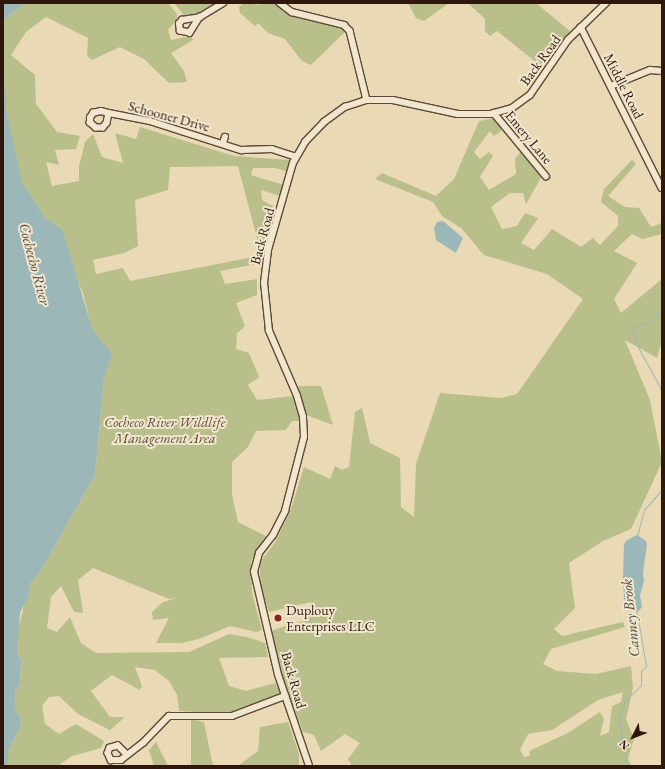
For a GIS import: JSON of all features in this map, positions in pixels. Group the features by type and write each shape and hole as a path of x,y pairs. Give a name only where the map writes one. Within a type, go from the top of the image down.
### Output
{"street":[{"path":"200,17 224,3"},
{"path":"280,3 292,12 339,23 350,31 367,100"},
{"path":"581,27 606,3"},
{"name":"Back Road","path":"309,766 285,696 254,572 260,553 273,535 285,511 304,437 299,402 269,331 264,283 268,250 296,158 305,142 324,122 345,107 367,100 394,100 458,114 494,114 512,108 530,95 560,50 581,27"},
{"name":"Middle Road","path":"581,27 662,188"},
{"path":"611,86 650,70 662,70"},
{"name":"Schooner Drive","path":"109,113 150,121 246,150 272,148 296,158"},
{"name":"Emery Lane","path":"494,114 546,176"},
{"name":"Schooner Drive","path":"223,143 225,137"},
{"path":"127,755 169,716 232,716 285,696"}],"green space":[{"name":"Cocheco River Wildlife Management Area","path":"25,3 168,3 177,14 177,19 168,30 171,40 191,36 193,40 171,53 184,71 187,82 169,83 144,59 120,47 92,60 87,56 88,38 46,17 26,32 11,55 35,75 36,104 57,132 80,136 76,149 55,150 59,165 46,162 52,186 79,181 79,167 85,142 93,134 102,157 123,163 115,133 136,139 140,127 234,156 290,160 286,171 275,168 253,168 251,175 284,185 280,196 261,190 262,200 276,208 266,244 258,242 238,166 170,167 168,190 135,200 138,246 124,253 93,260 96,274 123,268 130,281 259,256 256,264 220,271 225,284 257,279 257,295 236,303 245,326 237,333 236,349 249,353 259,377 248,385 257,400 293,396 300,421 292,421 286,430 256,431 248,447 232,462 232,494 238,522 266,536 251,561 252,593 262,630 256,632 230,626 199,639 181,643 156,643 169,618 153,620 152,612 163,602 177,598 169,599 93,568 78,580 83,613 74,612 61,586 51,597 47,628 57,632 70,617 81,643 96,653 189,652 229,634 247,637 265,643 268,657 219,658 229,686 246,691 276,683 281,696 225,714 179,711 177,695 169,681 155,670 135,667 142,686 140,690 112,675 91,691 110,717 125,717 110,730 78,714 59,696 49,697 42,706 45,724 59,734 76,724 104,741 101,748 72,756 60,764 62,766 8,766 8,752 20,727 21,718 16,711 15,691 20,684 21,660 17,652 18,630 29,585 40,572 95,475 104,378 83,293 73,271 62,229 45,218 27,193 18,172 6,110 6,90 3,86 3,21"},
{"path":"174,3 217,3 196,15 185,16"},
{"path":"244,3 260,5 261,3 277,3 289,13 343,27 346,31 311,65 302,61 285,39 268,33 258,23 255,26 240,13 239,7"},
{"path":"408,3 449,3 424,21 416,18"},
{"path":"462,3 536,3 570,31 542,67 497,31 490,36 485,31 485,19 469,4"},
{"path":"495,118 503,129 494,136 490,131 474,152 480,159 489,152 493,156 480,177 489,190 516,174 515,159 521,151 542,176 526,204 523,193 510,193 491,207 502,229 517,226 525,213 538,218 521,243 534,250 552,229 581,247 593,238 600,245 618,226 618,216 601,202 604,189 632,160 636,164 608,196 625,207 639,208 651,227 660,224 662,219 662,234 642,239 632,234 614,251 637,263 614,299 621,313 662,279 662,339 657,358 625,340 650,400 662,462 631,529 603,541 569,563 575,608 554,629 562,636 623,622 625,627 551,649 543,664 557,671 596,674 631,666 633,688 626,719 634,739 628,758 631,766 352,766 348,759 360,743 345,734 321,751 314,735 303,732 283,681 270,631 306,620 311,602 269,612 260,586 260,562 274,544 290,512 304,467 330,479 335,466 342,470 349,467 355,412 362,408 370,443 400,458 401,507 414,517 416,464 440,393 501,398 517,394 583,299 547,274 484,255 461,228 442,216 433,202 375,179 382,173 436,196 454,179 479,121","holes":["623,692 621,702 612,706 609,732 600,736 604,719 600,712 568,733 529,751 530,756 524,757 520,750 528,734 552,730 598,700"]},
{"path":"297,386 321,386 333,425 306,415"},
{"path":"191,719 204,722 213,766 191,766"},
{"path":"288,722 299,754 299,766 238,766 258,751 260,727"},
{"path":"156,742 168,766 154,766 149,750"}],"water":[{"path":"3,3 25,3 3,21"},
{"name":"Cochecho River","path":"3,86 6,90 6,110 22,182 45,218 62,229 93,331 112,353 104,378 95,475 40,572 29,585 29,595 20,613 17,652 21,660 20,684 15,691 16,711 21,718 20,727 8,752 8,766 3,766"},
{"path":"443,221 463,238 456,253 436,240 434,228 437,222"},
{"path":"637,535 646,541 647,545 643,573 644,581 640,595 642,607 637,613 629,609 624,599 623,578 624,544 627,540"}],"waterway":[{"name":"Canney Brook","path":"662,310 646,323 632,327 639,349 662,391"},
{"name":"Canney Brook","path":"637,536 644,510 662,489"},
{"name":"Canney Brook","path":"627,766 619,719 625,701 641,685 641,671 646,666 637,613"}],"place":[{"name":"Duplouy Enterprises LLC","path":"278,618"}]}
